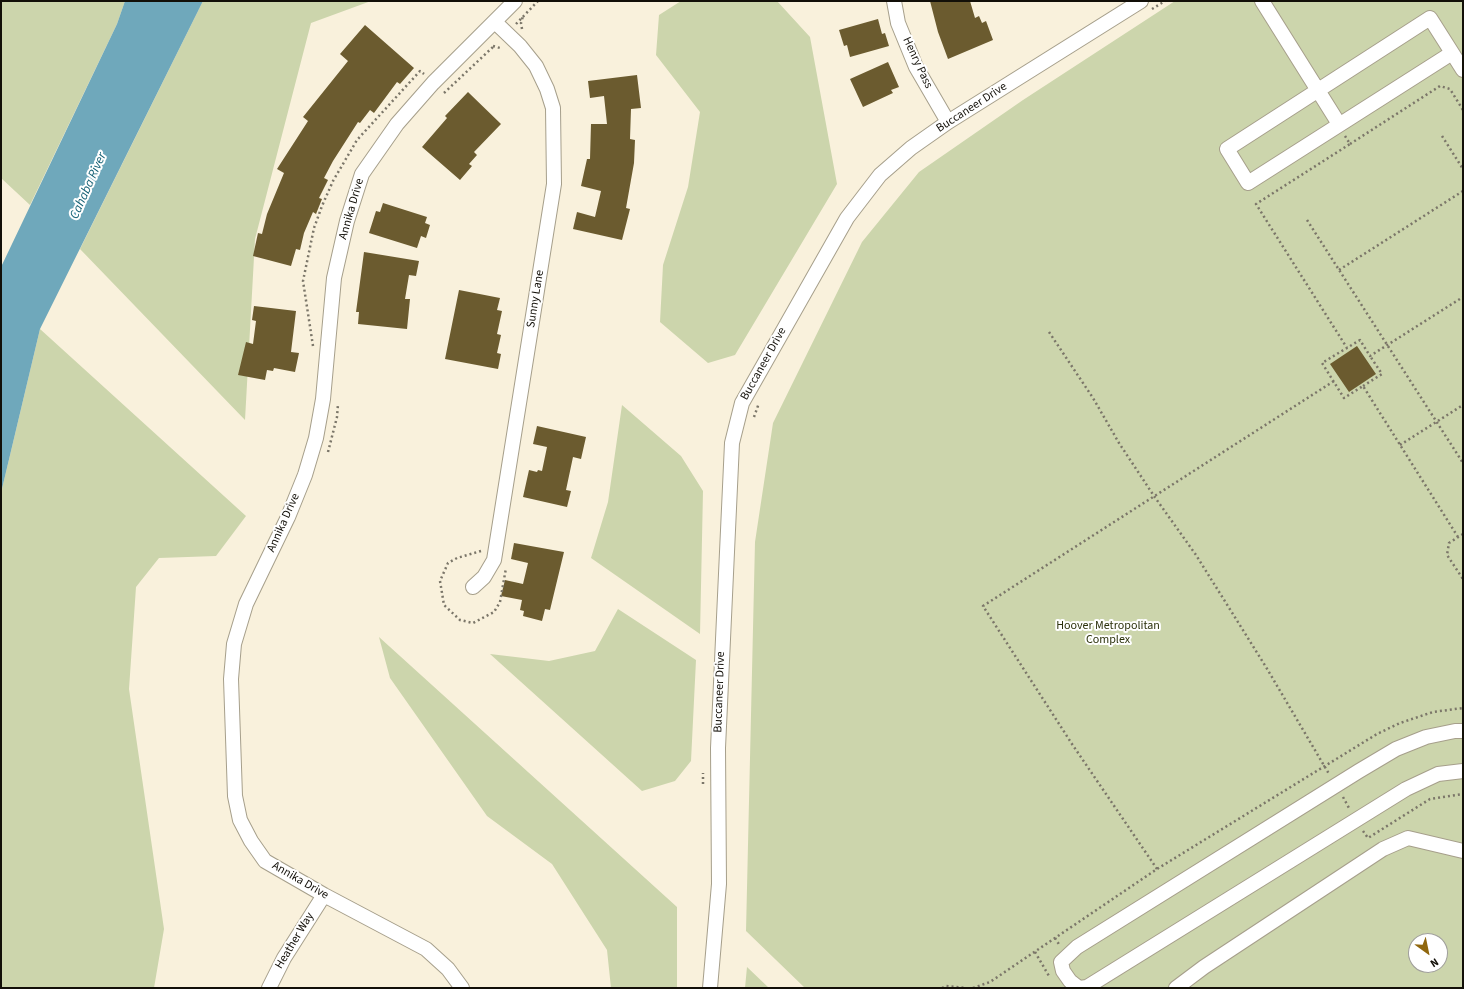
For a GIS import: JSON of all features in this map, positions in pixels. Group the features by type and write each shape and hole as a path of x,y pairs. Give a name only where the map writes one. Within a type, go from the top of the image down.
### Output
{"street":[{"name":"Annika Drive","path":"462,988 448,969 426,949 324,895 265,861 251,841 240,820 234,796 231,679 234,644 246,604 302,482 316,438 323,399 334,278 347,221 362,174 397,124 433,83 515,1"},
{"name":"Henry Pass","path":"894,1 898,23 916,67 948,122"},
{"path":"1262,1 1318,90 1337,125"},
{"name":"Buccaneer Drive","path":"710,988 719,884 718,741 732,443 742,403 847,218 880,175 911,148 948,122 1143,7"},
{"path":"1452,53 1248,183 1227,149 1430,18 1463,70"},
{"name":"Sunny Lane","path":"473,587 484,577 494,560 554,184 553,108 547,89 536,66 520,46 495,22"},
{"path":"1463,731 1455,731 1426,737 1396,749 1077,947 1061,962 1063,971 1070,981 1079,988 1087,987 1406,789 1438,774 1463,770"},
{"path":"1176,988 1204,967 1383,849 1408,838 1463,851"},
{"name":"Heather Way","path":"269,988 287,952 324,895"}],"path":[{"path":"439,99 507,34 538,1"},
{"path":"1143,7 1165,1"},
{"path":"314,352 304,281 314,228 333,181 357,140 420,70 433,83"},
{"path":"1347,348 1256,204 1440,86 1450,89 1463,110"},
{"path":"1337,125 1350,144"},
{"path":"1442,136 1463,169"},
{"path":"1339,270 1463,192"},
{"path":"1307,220 1463,463"},
{"path":"1370,356 1463,297"},
{"path":"1049,332 1093,398 1119,443 1196,555 1266,667 1368,838 1430,799 1463,794"},
{"path":"1360,340 1370,356 1382,374 1344,398 1322,363 1360,340"},
{"path":"1157,869 1072,744 983,606 1334,381"},
{"path":"1362,386 1458,537"},
{"path":"754,418 762,398"},
{"path":"326,456 337,417 338,401"},
{"path":"1400,446 1463,405"},
{"path":"1463,534 1449,543 1447,555 1463,579"},
{"path":"973,988 990,982 1157,869 1377,734 1400,723 1433,712 1463,708"},
{"path":"703,769 703,792"},
{"path":"1035,952 1053,982"},
{"path":"942,988 946,986 966,988"}],"green space":[{"path":"1,1 125,1 117,24 30,205 1,178"},
{"path":"203,1 371,1 311,23 255,239 245,420 80,249"},
{"path":"681,1 777,1 810,37 837,184 735,355 708,363 660,322 663,265 688,187 700,112 656,55 659,15"},
{"name":"Hoover Metropolitan Complex","path":"1175,1 1463,1 1463,988 805,988 746,931 755,542 773,423 862,242 919,172 1023,100"},
{"path":"40,329 246,516 216,556 159,558 136,587 129,689 164,929 154,988 1,988 1,493"},
{"path":"622,405 681,456 703,491 700,634 591,558 608,502"},
{"path":"618,609 696,660 691,761 675,781 642,791 490,654 549,661 595,651"},
{"path":"379,637 677,907 677,988 611,988 607,950 552,864 487,816 390,678"},
{"path":"747,967 769,988 745,988"}],"water":[{"name":"Cahaba River","path":"125,1 203,1 40,329 1,493 1,267 117,24"}],"building":[{"path":"930,1 970,1 975,18 979,16 982,23 986,21 993,40 948,59 938,32"},
{"path":"878,19 882,34 885,33 889,46 850,57 847,45 844,46 839,30"},
{"path":"365,25 414,68 400,84 397,82 374,113 370,110 360,123 358,122 333,161 324,178 328,180 319,198 322,199 316,214 313,212 304,233 300,250 296,249 291,266 253,256 258,233 262,234 267,214 284,173 277,169 308,121 303,117 348,61 340,54"},
{"path":"888,62 899,87 891,90 893,93 863,107 850,79"},
{"path":"637,75 641,108 631,109 630,139 635,140 634,163 626,208 630,209 622,240 573,229 577,212 595,217 601,191 581,186 587,159 590,159 591,124 607,124 604,96 590,98 588,81"},
{"path":"468,92 501,124 474,152 477,155 469,164 472,166 460,180 422,147 447,118 445,116"},
{"path":"383,203 427,217 425,223 430,225 426,238 421,236 417,248 369,233 376,211 380,212"},
{"path":"364,252 419,261 416,276 409,275 405,299 410,299 407,329 358,324 359,312 356,312"},
{"path":"459,290 500,298 497,310 502,311 497,334 501,335 497,353 501,354 498,369 445,359"},
{"path":"254,306 296,311 291,352 299,353 295,372 274,368 273,371 267,370 265,380 238,375 246,342 253,344 256,321 252,320"},
{"path":"1357,346 1376,374 1349,392 1330,364"},
{"path":"537,426 586,437 581,459 573,457 566,490 571,491 567,507 523,497 529,470 537,472 538,470 542,471 547,447 533,444"},
{"path":"514,543 564,552 550,610 545,609 542,621 523,616 524,611 520,610 522,600 501,596 505,580 523,584 528,563 511,559"}]}
